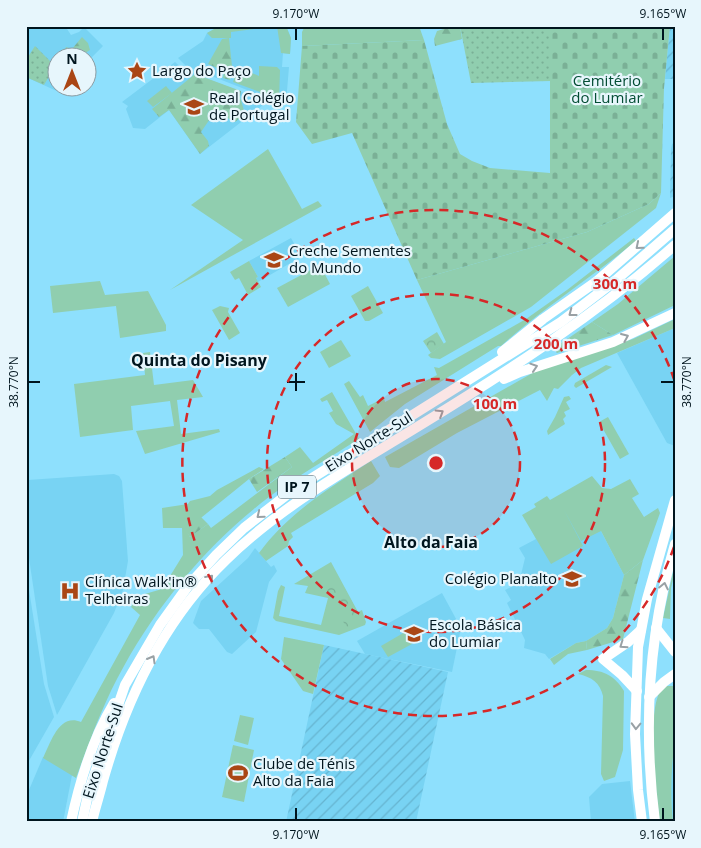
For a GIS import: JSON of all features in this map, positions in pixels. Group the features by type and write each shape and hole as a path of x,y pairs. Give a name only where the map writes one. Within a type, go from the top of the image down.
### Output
{"highway":[{"path":"463,384 471,374 501,354 543,319 597,281 675,213"},
{"name":"Eixo Norte-Sul","path":"82,822 89,790 125,685 160,625 188,586 216,555 244,528 293,490 561,322 616,280 675,229"},
{"name":"Eixo Norte-Sul","path":"93,820 114,743 136,688 169,630 224,561 286,509 473,393 578,323 614,296 675,245"},
{"path":"473,393 520,372 613,342 675,314"},
{"path":"642,822 635,734 641,630 657,561 675,500"},
{"path":"655,822 649,761 651,660 668,568 675,544"},
{"path":"656,628 675,652"},
{"path":"637,692 603,659 628,642 641,630"},
{"path":"649,697 675,674"},
{"path":"71,822 81,776 106,716 125,685"}],"shaded area":[{"path":"26,26 65,26 71,35 79,32 84,27 103,46 98,51 98,48 48,48 48,87 26,77"},
{"name":"Real Colégio de Portugal","path":"224,26 286,26 291,38 290,54 283,53 282,67 289,67 286,103 283,104 186,66 178,58 203,41 207,33"},
{"path":"670,26 675,26 675,79 665,79"},
{"name":"Real Colégio de Portugal","path":"175,62 184,70 255,97 260,103 267,102 200,154 169,110 145,129 133,128 126,109 128,106 122,102"},
{"path":"675,142 675,196 670,198 671,149 672,144"},
{"name":"Creche Sementes do Mundo","path":"291,238 300,254 299,258 258,282 256,278 258,277 249,261"},
{"path":"675,328 675,446 667,443 617,353"},
{"path":"114,474 119,476 122,481 128,561 123,590 114,613 57,715 48,686 26,538 28,480"},
{"name":"Colégio Planalto","path":"584,499 624,575 613,618 607,628 586,641 576,643 549,659 545,654 524,648 525,640 507,603 511,600 505,590 519,583 525,558 519,548 536,539 531,529"},
{"path":"255,548 271,567 274,565 277,571 269,582 256,632 232,654 227,652 209,629 199,629 193,623 201,601 248,558"},
{"path":"26,571 44,684 54,717 26,766"},
{"name":"Escola Básica do Lumiar","path":"442,593 461,628 452,672 365,654 357,641"},
{"path":"324,645 448,672 416,822 286,822"},
{"path":"675,740 675,822 673,822 670,781"},
{"path":"43,757 73,770 63,822 26,822 26,797"},
{"path":"630,781 635,822 591,822 589,797 602,784"}],"green space":[{"path":"224,26 277,26 231,32 231,38 212,38 207,33"},
{"path":"277,26 286,26 291,38 290,54 281,53"},
{"path":"305,26 419,26 424,40 302,46 302,32"},
{"path":"447,26 460,26 462,39 435,46 434,39 437,31 447,28"},
{"path":"460,26 550,26 551,81 471,83"},
{"name":"Cemitério do Lumiar","path":"550,26 670,26 664,88 661,193 649,204 587,232 417,280 352,133 312,144 296,122 302,46 424,40 447,124 460,154 490,168 550,173"},
{"path":"82,37 88,43 89,48 73,48"},
{"path":"229,38 232,66 230,80 223,78 224,71 208,64 222,39"},
{"path":"35,46 48,59 48,78 44,85 26,77 26,60"},
{"path":"259,66 277,67 280,70 279,102 260,95 260,92 233,82 238,67 259,76"},
{"path":"195,74 241,91 240,97 245,114 235,122 220,114 229,96 218,91 207,114 212,116 201,132 208,141 209,146 200,154 169,110 159,117 152,109"},
{"path":"166,86 172,93 153,107 147,101"},
{"path":"218,90 229,96 218,119 207,114"},
{"path":"268,149 302,209 318,201 322,206 170,290 243,240 191,205"},
{"path":"661,193 656,208 531,307 440,359 431,358 428,355 446,342 417,280 587,232 649,204"},
{"path":"634,238 636,241 501,346 498,346 405,404 370,432 344,384 349,381 360,397 363,395 368,406 384,398 385,402 437,375 434,367 439,368 526,319"},
{"path":"675,256 675,305 613,335 592,322 618,304"},
{"path":"249,261 261,287 248,295 239,278 235,280 230,272"},
{"path":"320,265 330,284 288,307 277,288"},
{"path":"100,281 105,295 148,291 166,325 166,331 120,338 116,306 53,313 50,286"},
{"path":"368,286 383,313 369,321 365,321 351,296"},
{"path":"220,306 229,308 228,312 240,333 229,340 212,310"},
{"path":"675,319 675,328 581,368 558,389 554,388 547,401 540,390 457,433 399,468 390,467 385,457 543,367 633,339"},
{"path":"592,322 613,335 557,353 554,348"},
{"path":"437,332 444,344 431,353 423,341"},
{"path":"341,340 351,356 329,368 320,352"},
{"path":"150,352 154,385 193,380 203,397 177,400 181,434 219,429 220,432 145,454 136,431 174,426 170,401 131,406 133,430 80,437 74,384 145,375 143,353"},
{"path":"606,365 612,367 576,388 574,386 575,383"},
{"path":"332,392 359,439 269,497 227,533 188,574 154,618 124,666 92,735 76,778 43,758 61,725 73,720 81,722 140,615 131,607 138,596 162,589 183,555 182,528 163,528 162,508 188,504 190,501 210,496 217,490 259,467 264,469 186,530 190,537 208,524 211,528 292,467 285,457 300,447 313,463 354,434 336,424 329,413 333,411 327,400 322,402 320,399"},
{"path":"569,396 571,399 566,402 570,409 564,412 566,416 563,419 565,424 548,435 547,431 564,397"},
{"path":"608,417 629,454 620,459 599,422"},
{"path":"285,457 292,467 257,492 249,479"},
{"path":"371,461 380,476 373,483 291,533 293,537 289,541 288,546 266,561 259,553 283,525 311,502"},
{"path":"592,476 602,488 611,489 630,479 639,494 632,498 644,517 658,508 660,513 643,560 624,575 601,531 581,541 564,510 583,546 551,564 522,515 536,507 534,504 547,496 550,500"},
{"path":"201,517 208,524 190,537 185,530"},
{"path":"643,560 623,639 587,650 586,641 607,628 613,618 624,575"},
{"path":"331,562 358,612 362,610 366,622 365,625 339,635 276,621 273,618 278,591 281,585 285,587 279,616 321,625 328,598 305,593 308,586 294,584"},
{"path":"675,563 671,588 670,619 663,618"},
{"path":"341,582 363,622 348,630 325,590"},
{"path":"405,632 412,644 388,657 381,646"},
{"path":"284,637 324,645 313,694 303,691 281,659"},
{"path":"586,641 587,650 568,654 554,665 550,659 576,643"},
{"path":"586,670 598,671 608,675 617,681 624,691 623,750 615,777 604,781 601,774 603,696 600,687 595,681 578,674"},
{"path":"663,686 675,686 676,727 671,781 673,822 660,822 654,772 654,713"},
{"path":"240,715 254,718 248,745 234,741"},
{"name":"Clube de Ténis Alto da Faia","path":"233,745 254,750 244,802 222,797"}],"place":[{"name":"Largo do Paço","path":"137,71"},
{"name":"Real Colégio de Portugal","path":"194,107"},
{"name":"Creche Sementes do Mundo","path":"274,260"},
{"name":"Colégio Planalto","path":"572,579"},
{"name":"Clínica Walk'in® Telheiras","path":"70,591"},
{"name":"Escola Básica do Lumiar","path":"414,634"},
{"name":"Clube de Ténis Alto da Faia","path":"238,773"}],"district":[{"name":"Quinta do Pisany","path":"199,360"},
{"name":"Alto da Faia","path":"431,542"}]}
